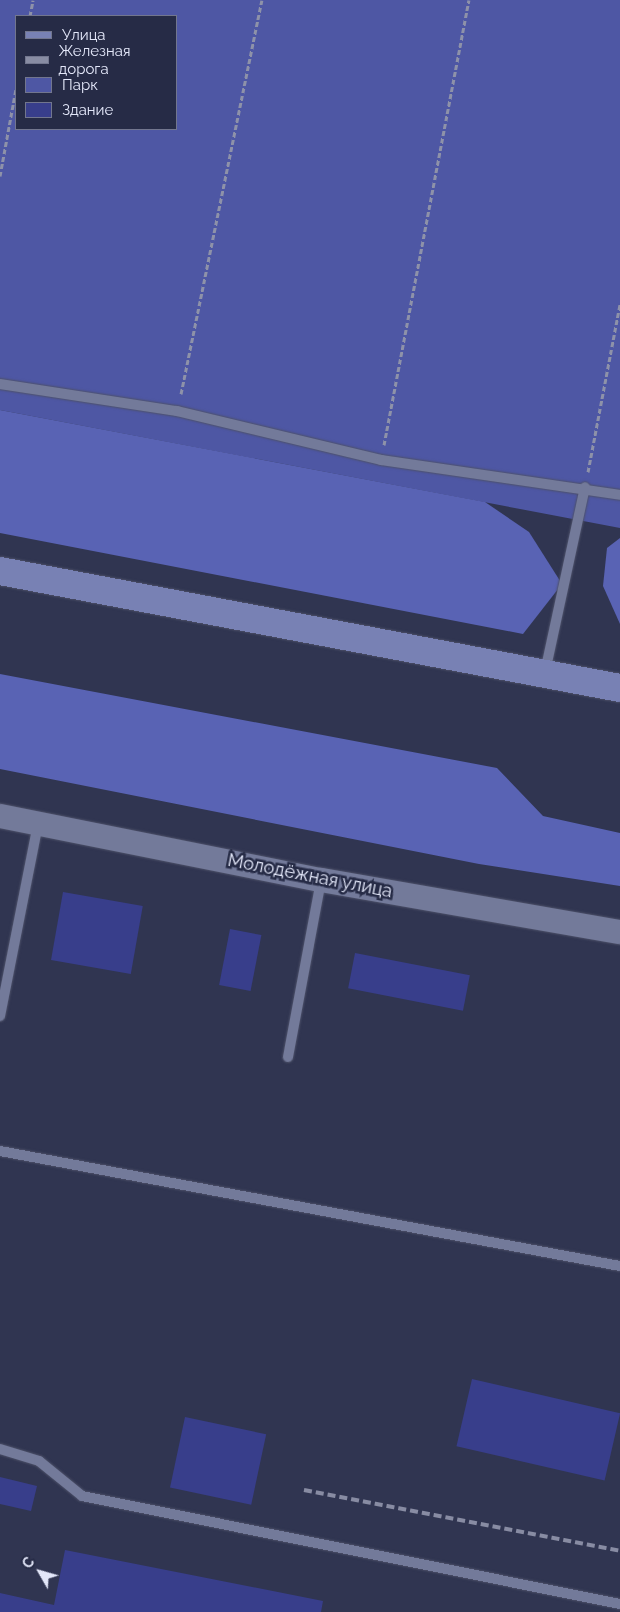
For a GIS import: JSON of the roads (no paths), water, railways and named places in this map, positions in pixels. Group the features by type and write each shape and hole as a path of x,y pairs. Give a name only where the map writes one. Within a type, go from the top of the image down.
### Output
{"main road":[{"path":"0,571 620,688"}],"street":[{"name":"Молодёжная улица","path":"0,816 320,880 620,932"}],"lane":[{"path":"0,384 177,412 381,460 585,488 620,495"},
{"path":"545,674 585,488"},
{"path":"0,1016 3,985 38,823"},
{"path":"288,1057 320,880"},
{"path":"0,1152 620,1266"},
{"path":"0,1449 39,1461 82,1496 620,1604"}],"railway":[{"path":"304,1490 620,1551"}]}
